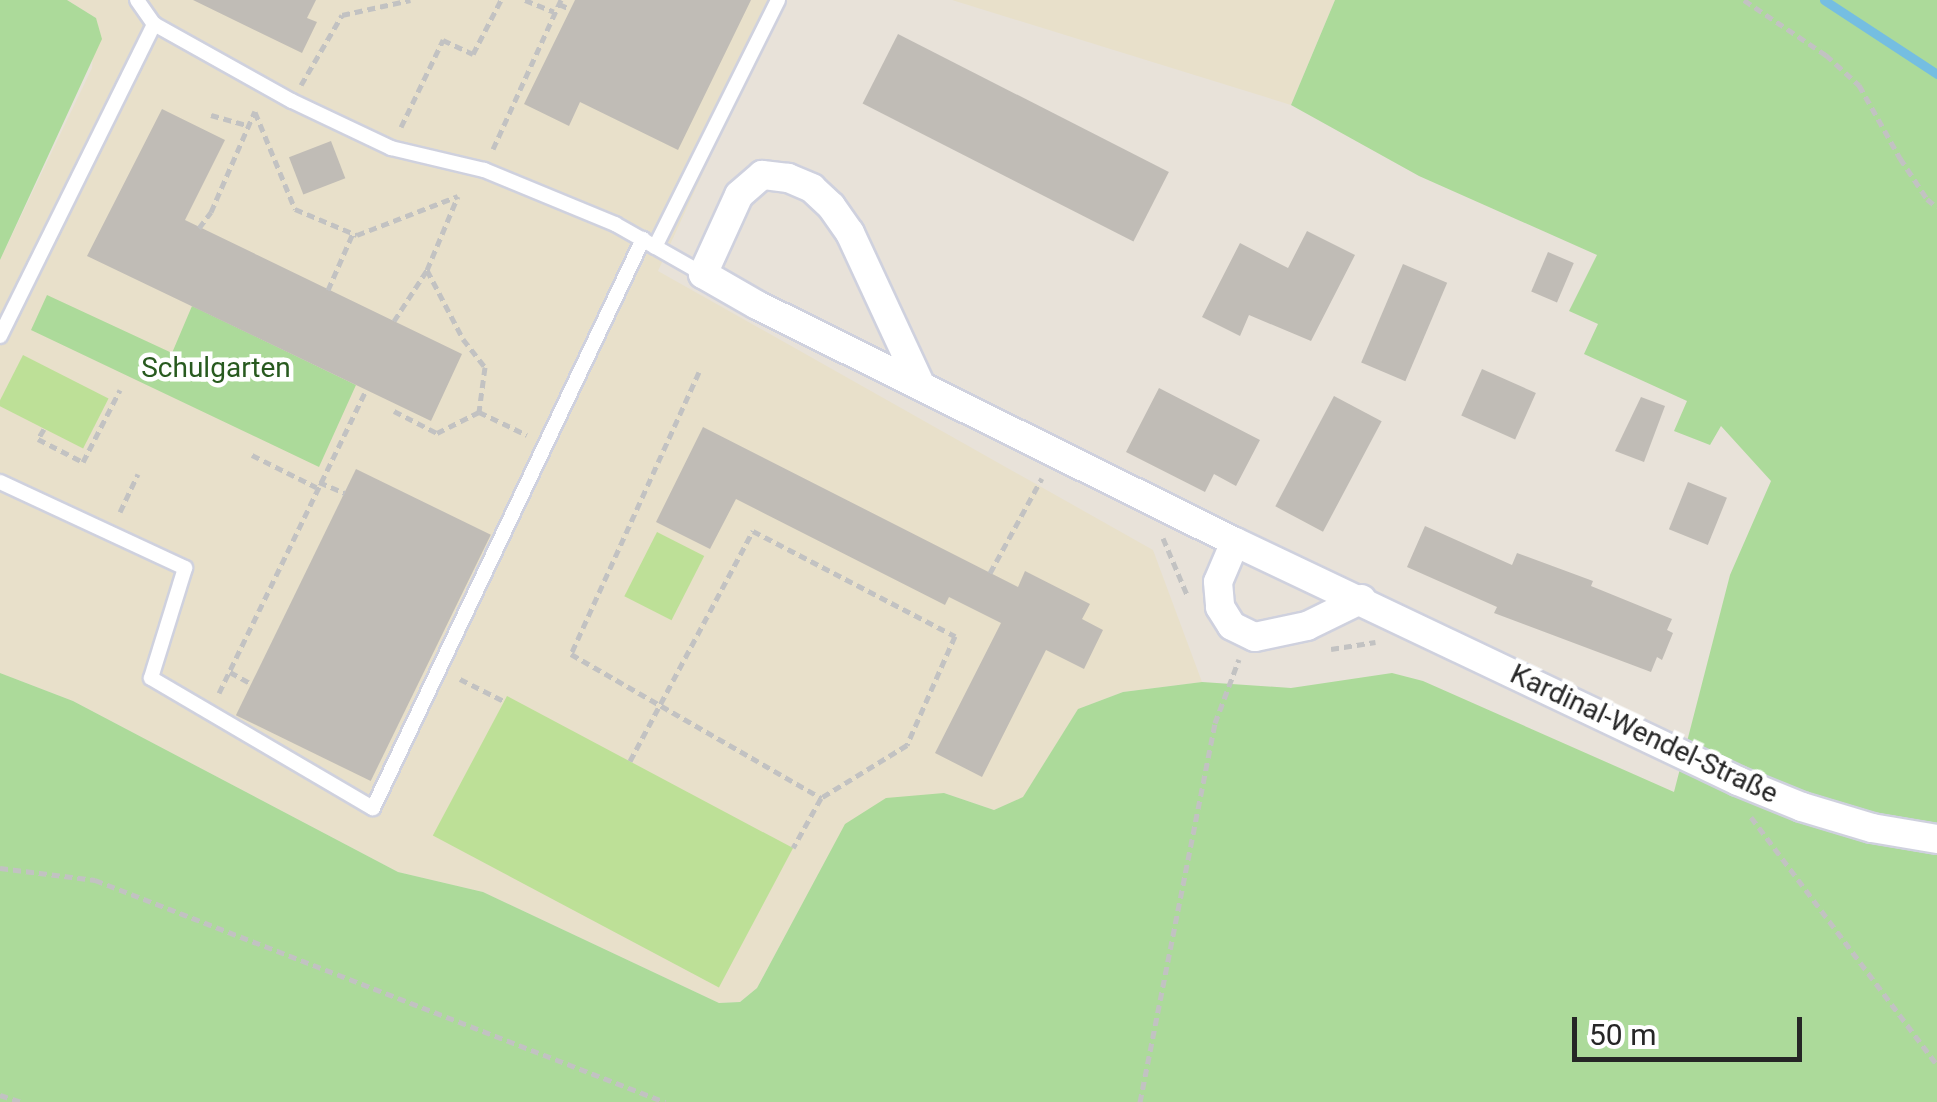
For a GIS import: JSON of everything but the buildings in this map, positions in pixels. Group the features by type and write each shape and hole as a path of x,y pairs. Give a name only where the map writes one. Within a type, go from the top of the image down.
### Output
{"street":[{"path":"704,274 739,195 762,175 788,178 812,188 850,234 921,386"},
{"name":"Kardinal-Wendel-Straße","path":"704,274 1235,542 1738,781 1872,828 1937,838"},
{"path":"1235,542 1218,582 1220,607 1232,626 1255,637 1308,626 1362,600"}],"lane":[{"path":"136,0 154,24 292,100 391,148 478,168 649,244 704,274"},
{"path":"0,482 185,568 151,678 374,808 546,444 778,0"},
{"path":"0,336 154,24"}],"path":[{"path":"292,100 342,15 410,0"},
{"path":"391,148 443,40 473,54 501,0"},
{"path":"525,0 555,12"},
{"path":"1744,0 1826,55 1859,85 1926,199 1937,207"},
{"path":"394,321 427,270 458,196 478,168 560,2 570,9"},
{"path":"200,228 266,85"},
{"path":"254,112 295,209 353,234 458,196"},
{"path":"211,115 250,126"},
{"path":"328,290 353,234"},
{"path":"427,270 463,338 485,368 478,412"},
{"path":"699,372 571,654 821,798"},
{"path":"44,429 38,439 83,462 120,390"},
{"path":"210,712 366,390"},
{"path":"394,411 436,433 478,412"},
{"path":"478,412 546,444"},
{"path":"252,455 345,494"},
{"path":"109,533 138,474"},
{"path":"990,573 1044,476"},
{"path":"630,761 754,531 954,636 907,745 821,798 792,848"},
{"path":"1140,1102 1215,724 1236,663 1255,637"},
{"path":"439,668 504,701"},
{"path":"230,672 250,683"},
{"path":"1738,781 1733,794 1937,1065"},
{"path":"0,868 95,880 665,1102"},
{"path":"0,1094 22,1102"}],"shaded area":[{"path":"67,0 782,0 658,271 1153,550 1202,682 1123,692 1078,709 1024,797 994,810 944,793 846,824 757,988 740,1002 719,1003 483,892 398,872 73,701 0,673 0,260 92,68 96,18"},
{"path":"952,0 1335,0 1291,105"}],"green space":[{"path":"0,0 67,0 96,18 102,39 0,260"},
{"path":"1335,0 1937,0 1937,1102 0,1102 0,673 73,701 398,872 483,892 719,1003 740,1002 757,988 845,824 886,798 944,793 994,810 1023,797 1078,709 1123,692 1202,682 1291,688 1392,673 1423,681 1674,792 1730,575 1771,481 1721,426 1710,445 1674,431 1687,401 1584,354 1598,324 1569,311 1597,255 1419,176 1291,105"},
{"name":"Schulgarten","path":"47,295 172,353 192,306 356,385 319,467 31,330"},
{"path":"23,355 109,399 83,448 0,406"},
{"path":"657,532 704,556 672,620 624,596"},
{"path":"507,696 793,848 719,988 433,836"}],"waterway":[{"path":"1824,0 1937,74"}]}
